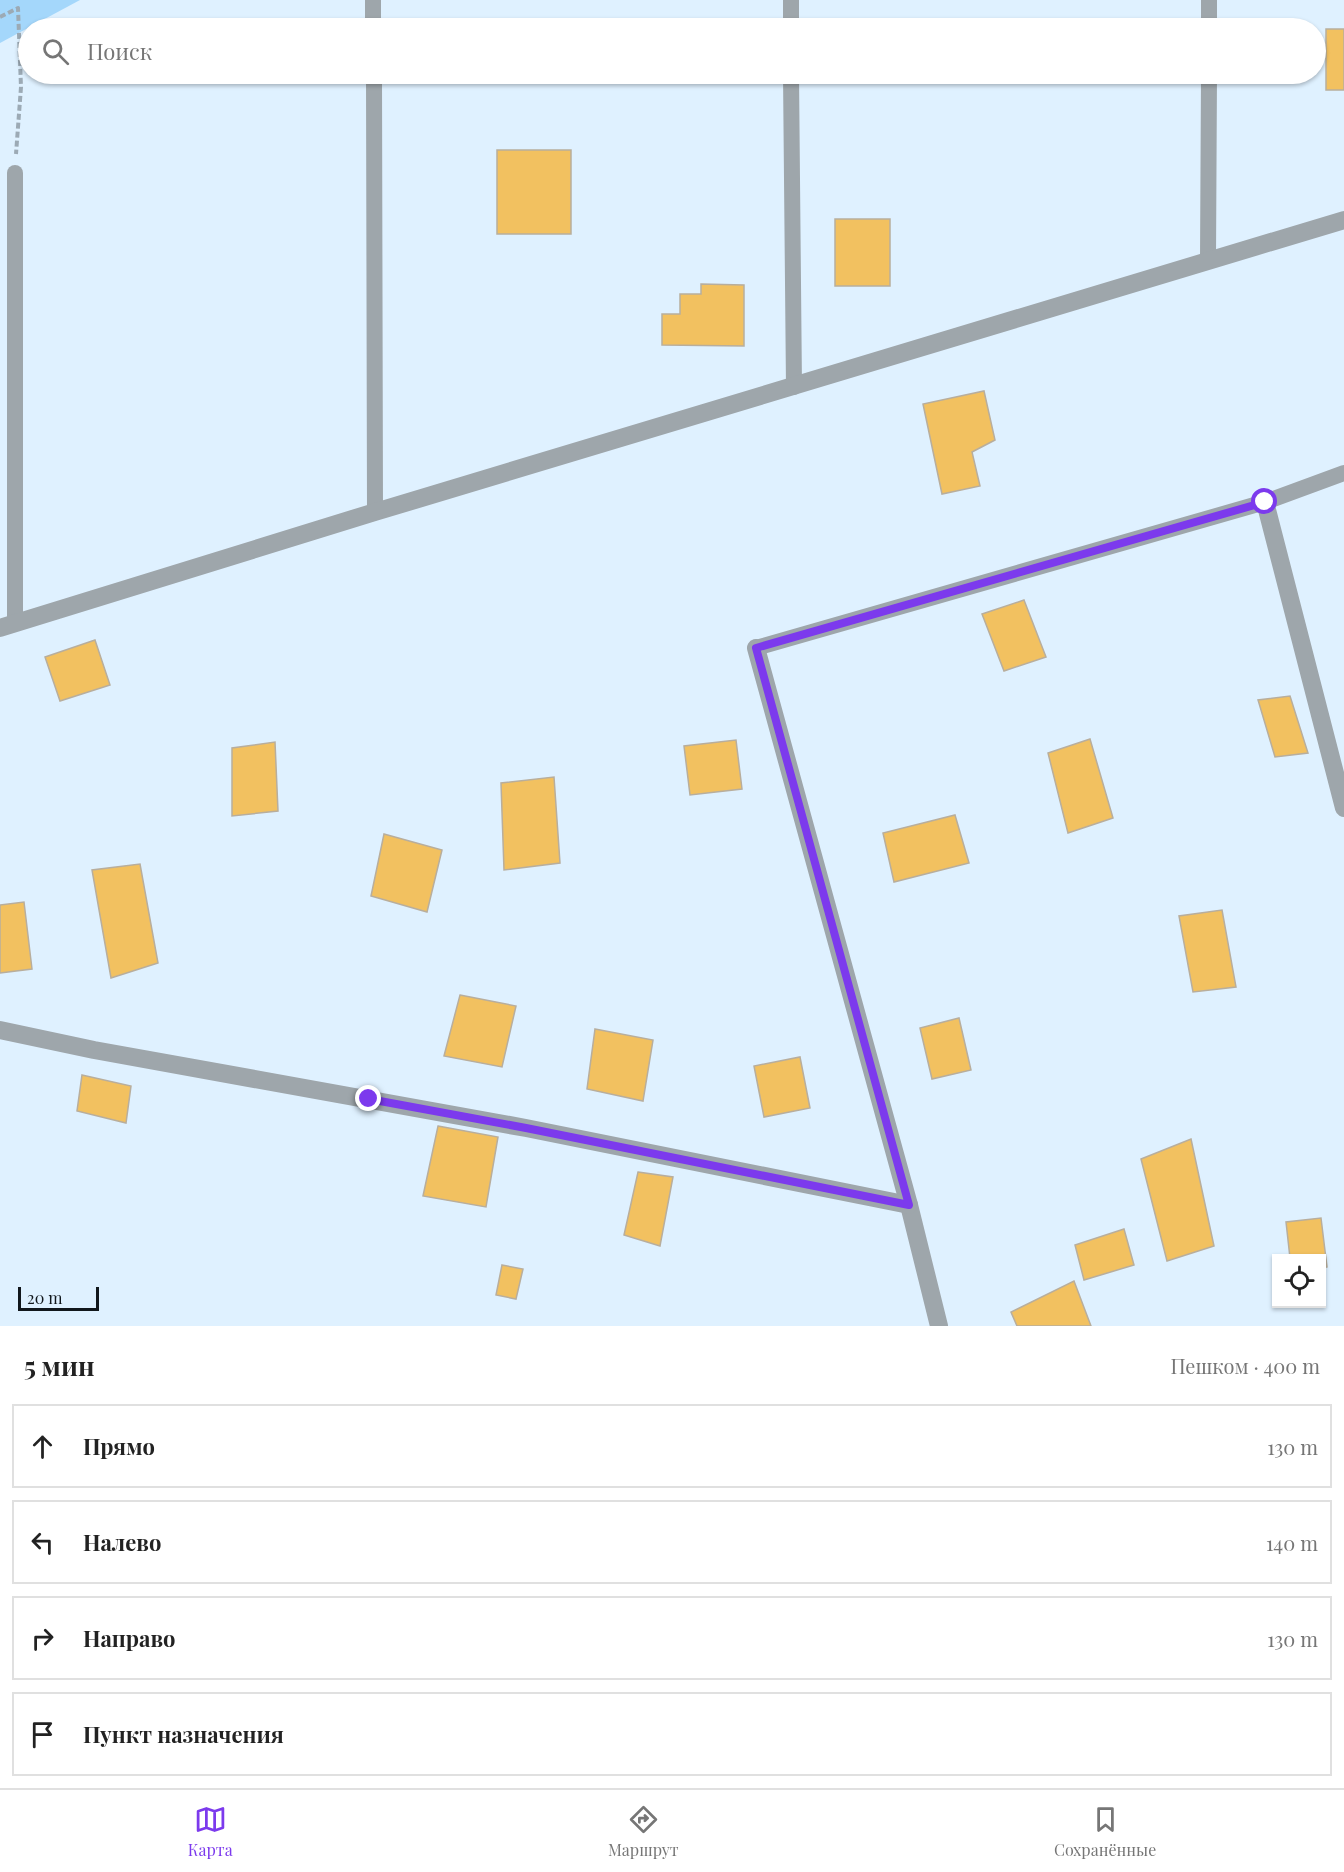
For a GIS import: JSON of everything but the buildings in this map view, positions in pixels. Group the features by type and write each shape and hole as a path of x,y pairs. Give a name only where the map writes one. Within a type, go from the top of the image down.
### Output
{"street":[{"path":"8,625 1208,259 1344,220"},
{"path":"1265,502 1344,808"},
{"path":"756,648 909,1205 939,1326"},
{"path":"0,1030 94,1050 526,1128 909,1205"}],"lane":[{"path":"373,0 374,18"},
{"path":"791,0 791,18"},
{"path":"1209,0 1209,18"},
{"path":"374,84 375,512"},
{"path":"791,84 794,387"},
{"path":"1208,259 1209,84"},
{"path":"8,625 15,173"},
{"path":"756,648 1265,502 1344,473"}],"path":[{"path":"0,17 18,8 18,18"},
{"path":"15,173 21,84"}],"shaded area":[{"path":"0,0 80,0 47,18 18,18 18,33 0,43"}],"route":[{"path":"369,1099 909,1205 756,648 1265,502"}]}
